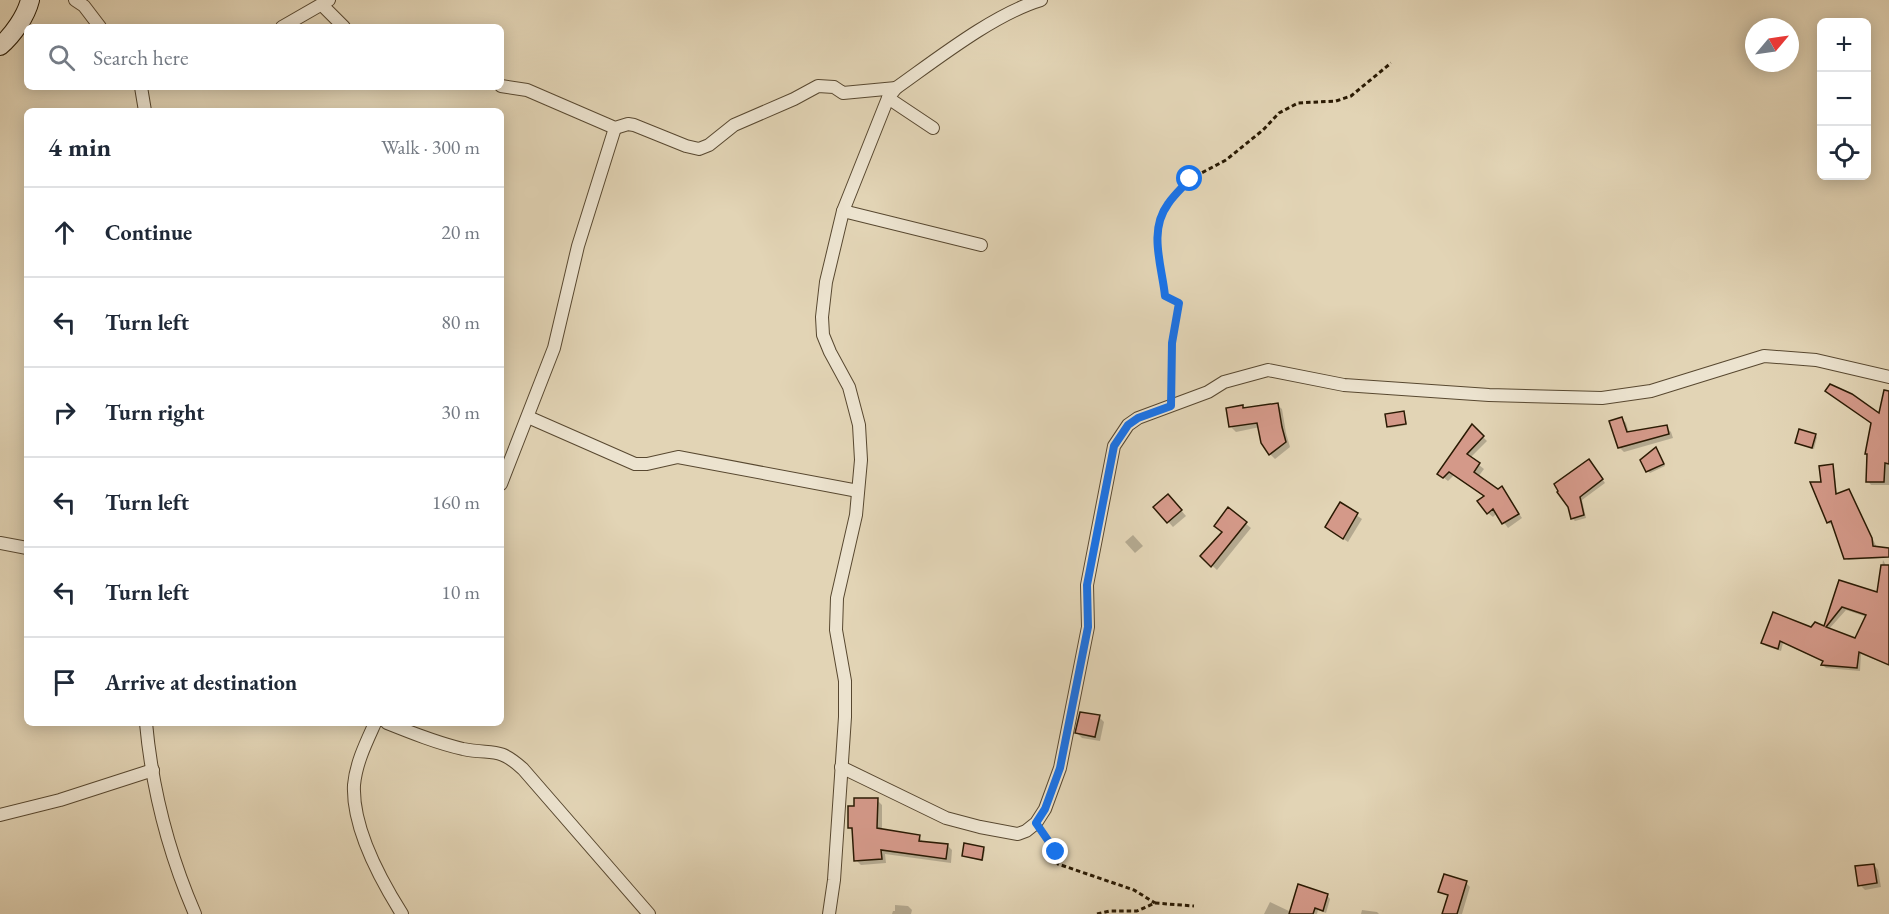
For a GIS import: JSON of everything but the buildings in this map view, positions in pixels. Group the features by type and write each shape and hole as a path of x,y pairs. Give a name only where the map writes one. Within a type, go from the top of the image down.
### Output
{"main road":[{"path":"0,46 28,10 30,0"}],"street":[{"path":"75,0 84,6 97,24"},
{"path":"829,914 834,880 845,717 845,681 836,630 837,598 856,515 861,460 859,425 849,387 823,335 822,317 826,282 843,211 888,98 896,88 1000,18 1026,4 1041,0"},
{"path":"287,24 325,2 342,24"},
{"path":"504,86 527,90 615,128 628,124 634,125 686,146 699,148 709,145 734,125 818,86 834,87 843,93 896,88"},
{"path":"144,90 145,108"},
{"path":"888,98 933,128"},
{"path":"504,477 554,348 578,246 615,128"},
{"path":"843,211 981,245"},
{"path":"841,767 946,818 1018,834 1036,823 1045,809 1060,768 1088,627 1087,585 1114,446 1128,425 1138,418 1208,392 1224,382 1268,370 1344,385 1489,395 1602,398 1651,391 1764,356 1816,360 1889,376"},
{"path":"528,417 635,464 678,457 858,491"},
{"path":"0,543 24,547"},
{"path":"146,726 162,817 184,888 195,914"},
{"path":"374,726 360,754 354,784 356,805 368,853 402,914"},
{"path":"394,726 423,738 466,749 491,750 510,757 649,914"},
{"path":"0,815 60,800 153,770"}],"path":[{"path":"1171,406 1172,343 1179,303 1165,296 1157,226 1167,205 1190,179 1226,160 1263,130 1279,113 1298,103 1336,101 1352,96 1391,63"},
{"path":"1036,823 1056,852 1058,864 1134,890 1155,903 1194,906"},
{"path":"1097,914 1110,911 1137,911 1155,903"}],"route":[{"path":"1056,852 1036,823 1045,809 1060,768 1088,627 1087,585 1114,446 1128,425 1138,418 1171,406 1172,343 1179,303 1165,296 1157,226 1167,205 1190,179"}]}
